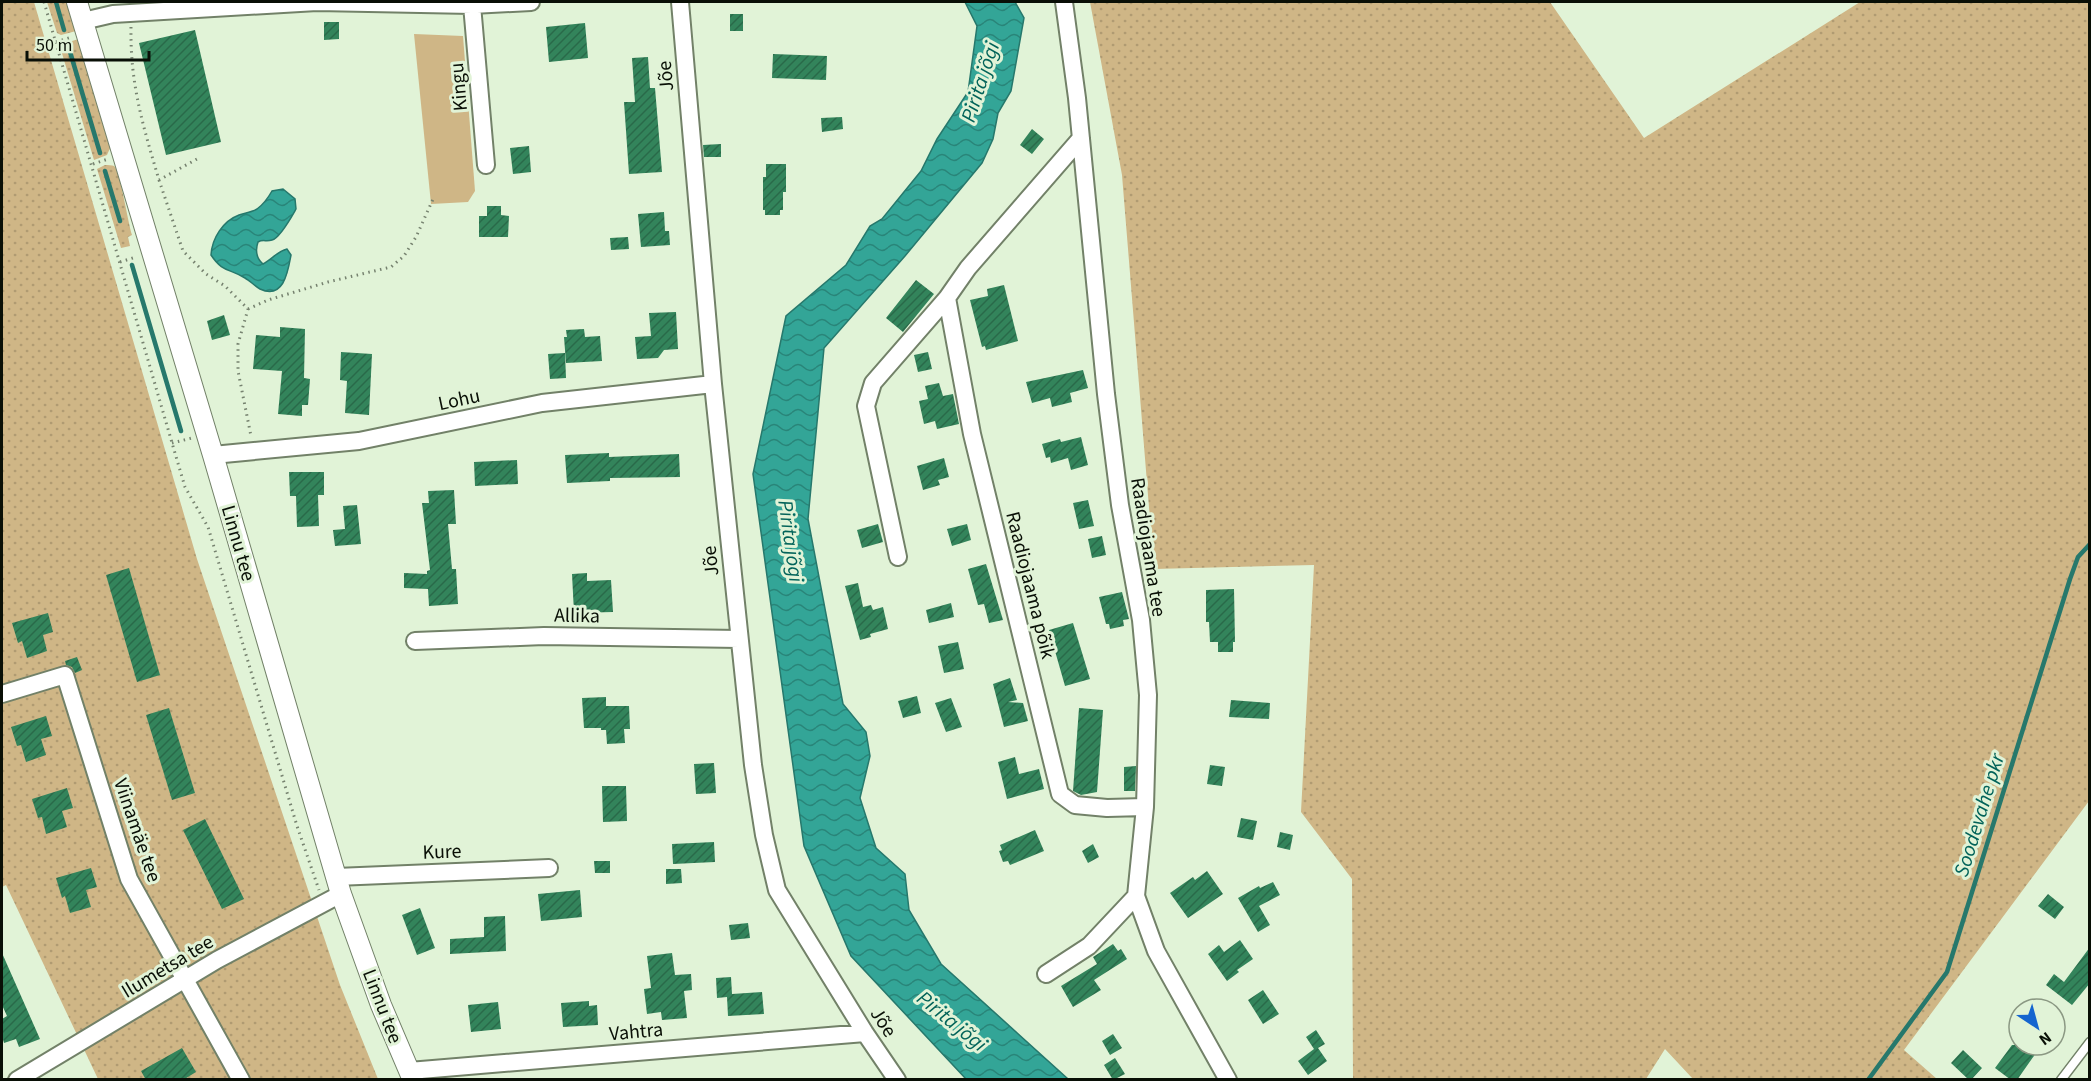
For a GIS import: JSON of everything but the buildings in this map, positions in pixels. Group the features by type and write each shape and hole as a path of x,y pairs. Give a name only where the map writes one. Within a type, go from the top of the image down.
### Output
{"street":[{"name":"Linnu tee","path":"77,2 339,886 381,1005 411,1075"},
{"path":"83,21 113,14 317,2 472,5 531,2"},
{"name":"Jõe","path":"680,2 713,384 753,765 764,835 777,890 897,1080"},
{"name":"Raadiojaama tee","path":"1064,2 1081,138 1106,394 1120,505 1141,620 1148,695 1145,807 1136,896 1156,951 1228,1080"},
{"name":"Kingu","path":"472,5 486,165"},
{"path":"898,557 866,406 873,383 947,298 968,268 1081,138"},
{"name":"Raadiojaama põik","path":"947,298 972,434 1060,794 1075,805 1107,808 1145,807"},
{"name":"Lohu","path":"213,455 359,441 542,403 713,384"},
{"name":"Allika","path":"415,641 544,636 740,639"},
{"name":"Viinamäe tee","path":"2,694 65,675 129,879 241,1080"},
{"name":"Kure","path":"339,886 549,868"},
{"name":"Ilumetsa tee","path":"17,1080 217,960 314,908 339,886"},
{"path":"1046,974 1089,946 1136,896"},
{"name":"Vahtra","path":"411,1075 866,1033"}],"lane":[{"path":"2061,1080 2090,1042"}],"path":[{"path":"44,2 186,488 208,527 297,826 320,889 313,896 314,908"},
{"path":"131,13 130,60 139,114 183,251 206,274 225,286 248,309"},
{"path":"159,180 197,159"},
{"path":"248,309 278,297 391,267 404,256 416,237 434,197"},
{"path":"120,262 136,257 133,247"},
{"path":"248,309 238,344 238,371 255,451"}],"shaded area":[{"path":"2,2 34,2 197,559 340,985 378,1079 98,1079 6,885 2,887"},
{"path":"47,2 68,2 76,31 61,35 57,33"},
{"path":"1090,2 1550,2 1644,138 1860,2 2089,2 2089,801 1904,1050 1937,1079 1693,1079 1665,1049 1646,1079 1353,1079 1352,879 1301,812 1314,565 1154,569 1122,175"},
{"path":"414,34 463,36 475,191 468,202 431,204"},
{"path":"79,39 111,146 107,155 94,160 61,50 65,43"},
{"path":"105,165 114,166 119,177 132,235 128,237 130,246 121,248 97,169"}],"water":[{"name":"Pirita jõgi","path":"965,2 1015,2 1024,18 1011,91 998,113 993,139 982,163 905,256 824,348 808,519 843,704 866,732 870,756 860,798 876,848 905,874 909,910 941,964 1068,1079 966,1079 851,956 804,846 753,474 786,316 846,265 870,226 882,219 921,171 937,139 968,92 977,26"},
{"path":"283,189 295,199 296,209 279,235 272,240 258,242 257,254 263,264 287,249 291,255 286,276 280,287 275,291 268,291 260,289 245,278 219,265 211,255 219,231 228,221 257,209 272,191"}],"waterway":[{"path":"56,2 64,30"},
{"path":"68,45 100,153"},
{"path":"105,171 120,221"},
{"path":"132,265 181,431"},
{"name":"Soodevahe pkr","path":"1868,1080 1947,972 2070,579 2078,557 2090,544"}]}
